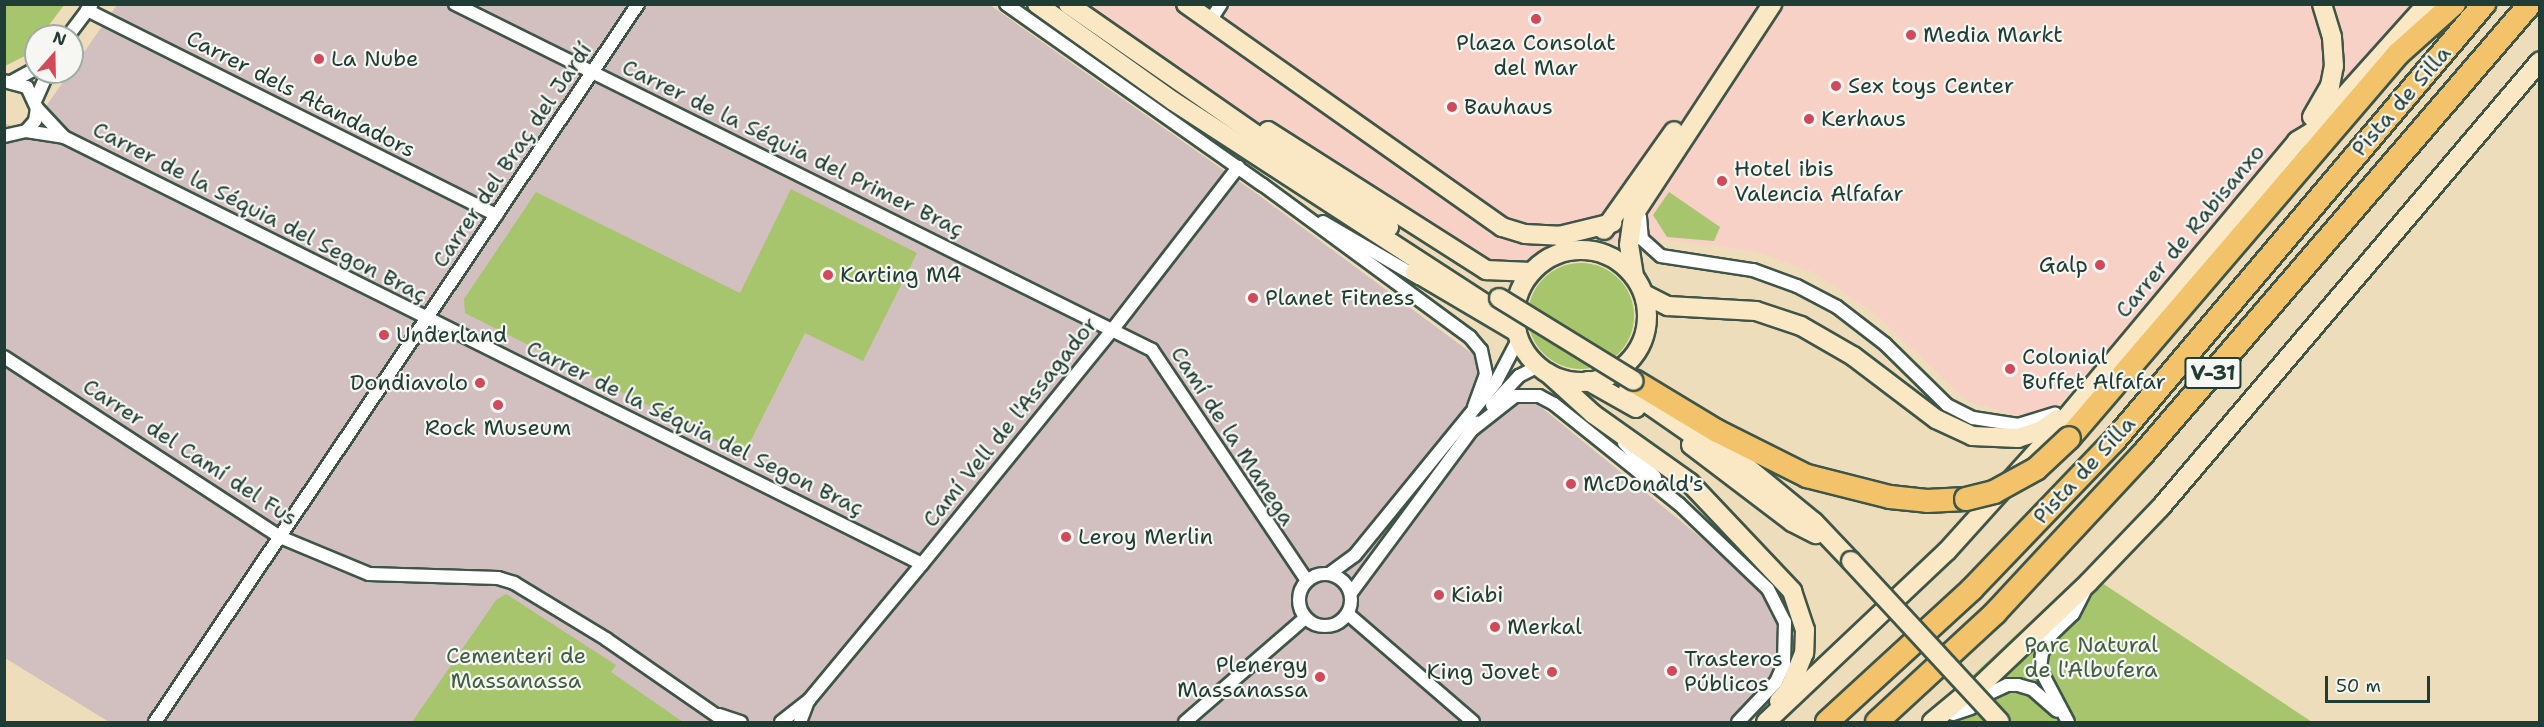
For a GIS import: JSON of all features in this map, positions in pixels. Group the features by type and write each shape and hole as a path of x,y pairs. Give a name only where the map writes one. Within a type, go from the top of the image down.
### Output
{"highway":[{"path":"1631,385 1754,452 1807,476 1890,497 1927,501 1966,499 1994,492 2036,469 2068,438 2398,54 2454,4"},
{"name":"Pista de Silla","path":"1827,723 1972,589 2114,441 2484,4"},
{"name":"Pista de Silla","path":"1877,723 1995,613 2142,455 2530,4"}],"street":[{"name":"Carrer de la Séquia del Primer Braç","path":"456,4 1113,329"},
{"name":"Carrer del Braç del Jardí","path":"155,723 638,4"},
{"path":"1006,4 1238,167 1470,337 1481,350 1486,374 1474,407"},
{"path":"1037,4 1062,11 1185,87 1496,303"},
{"path":"1186,4 1502,227 1524,234 1559,237 1612,223"},
{"path":"1210,21 1221,4"},
{"path":"1759,4 1612,223 1574,250 1544,261 1532,272 1518,301 1518,335 1496,382 1355,555 1329,574 1307,581 1298,599 1305,618 1324,627 1340,623 1348,614 1351,593 1473,429 1519,376 1544,370 1567,380 1588,381 1614,393 1701,452 1792,522 1816,534"},
{"path":"1588,381 1624,366 1637,351 1646,323 1644,294 1634,276 1629,245 1634,216 1773,4"},
{"path":"2297,141 2321,105 2332,76 2332,37 2322,4"},
{"name":"Carrer de Rabisanxo","path":"1766,723 1947,551 2071,409 2297,141 2312,132 2427,4"},
{"path":"77,24 89,7"},
{"name":"Carrer dels Atandadors","path":"89,7 496,215"},
{"path":"1062,11 1173,101 1272,176 1446,294"},
{"path":"1986,689 2217,444 2540,61"},
{"path":"9,81 24,74"},
{"name":"Carrer de la Séquia del Segon Braç","path":"9,81 27,87 64,136"},
{"path":"6,137 26,131 35,121 37,103 44,84"},
{"path":"1185,87 1250,120 1486,270 1532,272"},
{"path":"1173,101 1631,385 1765,480 1851,561 2000,723"},
{"name":"Carrer de la Séquia del Segon Braç","path":"26,131 64,136 922,564"},
{"name":"Camí Vell de l'Assagador","path":"781,723 809,700 922,564 1113,329 1238,167"},
{"path":"1263,185 1518,335 1544,370 1567,394 1690,483 1780,575 1800,608 1805,630 1804,653 1789,690 1759,723"},
{"path":"1641,206 1642,239 1661,256 1753,270 1820,297 1872,332 1947,405 1973,418 2018,425 2071,409"},
{"path":"1574,250 1608,255 1634,276"},
{"path":"1644,294 1668,306 1756,311 1801,326 1853,356 1936,419 1972,436 1993,439 2030,435 2071,409"},
{"name":"Camí de la Manega","path":"1113,329 1152,350 1307,581"},
{"name":"Carrer del Camí del Fus","path":"4,357 280,537 369,574 498,578 514,583 715,713 726,723"},
{"path":"1631,385 1851,561"},
{"path":"1473,429 1515,396 1539,396 1679,504"},
{"path":"1612,428 1679,504 1768,589 1785,622 1784,664 1772,687 1738,723"},
{"path":"1329,574 1341,579 1351,593"},
{"path":"2066,720 2045,685 2040,669 2042,653 2051,635 2073,614 2089,582"},
{"path":"1348,614 1473,723"},
{"path":"1185,723 1305,618"},
{"path":"1986,689 2007,685 2032,689 2066,720"},
{"name":"Camí Vell de l'Assagador","path":"800,723 809,700"},
{"path":"1932,723 1959,709"},
{"name":"Carrer del Camí del Fus","path":"715,713 741,723"}],"shaded area":[{"path":"117,5 990,5 1253,191 1509,381 1743,572 1782,616 1782,674 1734,722 109,722 5,658 4,123 28,132 62,84 84,84 84,52"},
{"path":"1087,5 2410,5 2054,410 2021,417 1967,401 1873,312 1815,273 1755,251 1666,240 1602,242 1486,279"}],"green space":[{"path":"5,4 64,5 50,24 24,24 24,56 5,66"},
{"path":"791,189 917,253 863,361 805,333 744,454 465,313 464,299 536,192 740,293"},
{"path":"1669,192 1720,227 1714,241 1667,237 1653,215"},
{"path":"1581,263 1601,267 1619,278 1630,296 1634,316 1630,336 1619,354 1601,365 1581,369 1561,365 1543,354 1532,336 1528,316 1532,296 1543,278 1561,267"},
{"name":"Parc Natural de l'Albufera","path":"2084,571 2312,722 1923,722"},
{"name":"Cementeri de Massanassa","path":"506,594 616,665 611,672 683,722 412,722 496,600"}],"place":[{"name":"Plaza Consolat del Mar","path":"1536,19"},
{"name":"Media Markt","path":"1911,35"},
{"name":"La Nube","path":"319,59"},
{"name":"Sex toys Center","path":"1836,86"},
{"name":"Bauhaus","path":"1452,107"},
{"name":"Kerhaus","path":"1809,119"},
{"name":"Hotel ibis Valencia Alfafar","path":"1722,181"},
{"name":"Galp","path":"2100,265"},
{"name":"Karting M4","path":"828,275"},
{"name":"Planet Fitness","path":"1253,298"},
{"name":"Underland","path":"384,335"},
{"name":"Colonial Buffet Alfafar","path":"2010,369"},
{"name":"Dondiavolo","path":"480,383"},
{"name":"Rock Museum","path":"498,405"},
{"name":"McDonald's","path":"1571,484"},
{"name":"Leroy Merlin","path":"1066,537"},
{"name":"Kiabi","path":"1439,595"},
{"name":"Merkal","path":"1495,627"},
{"name":"Trasteros Públicos","path":"1672,671"},
{"name":"King Jovet","path":"1552,672"},
{"name":"Plenergy Massanassa","path":"1320,677"}]}
